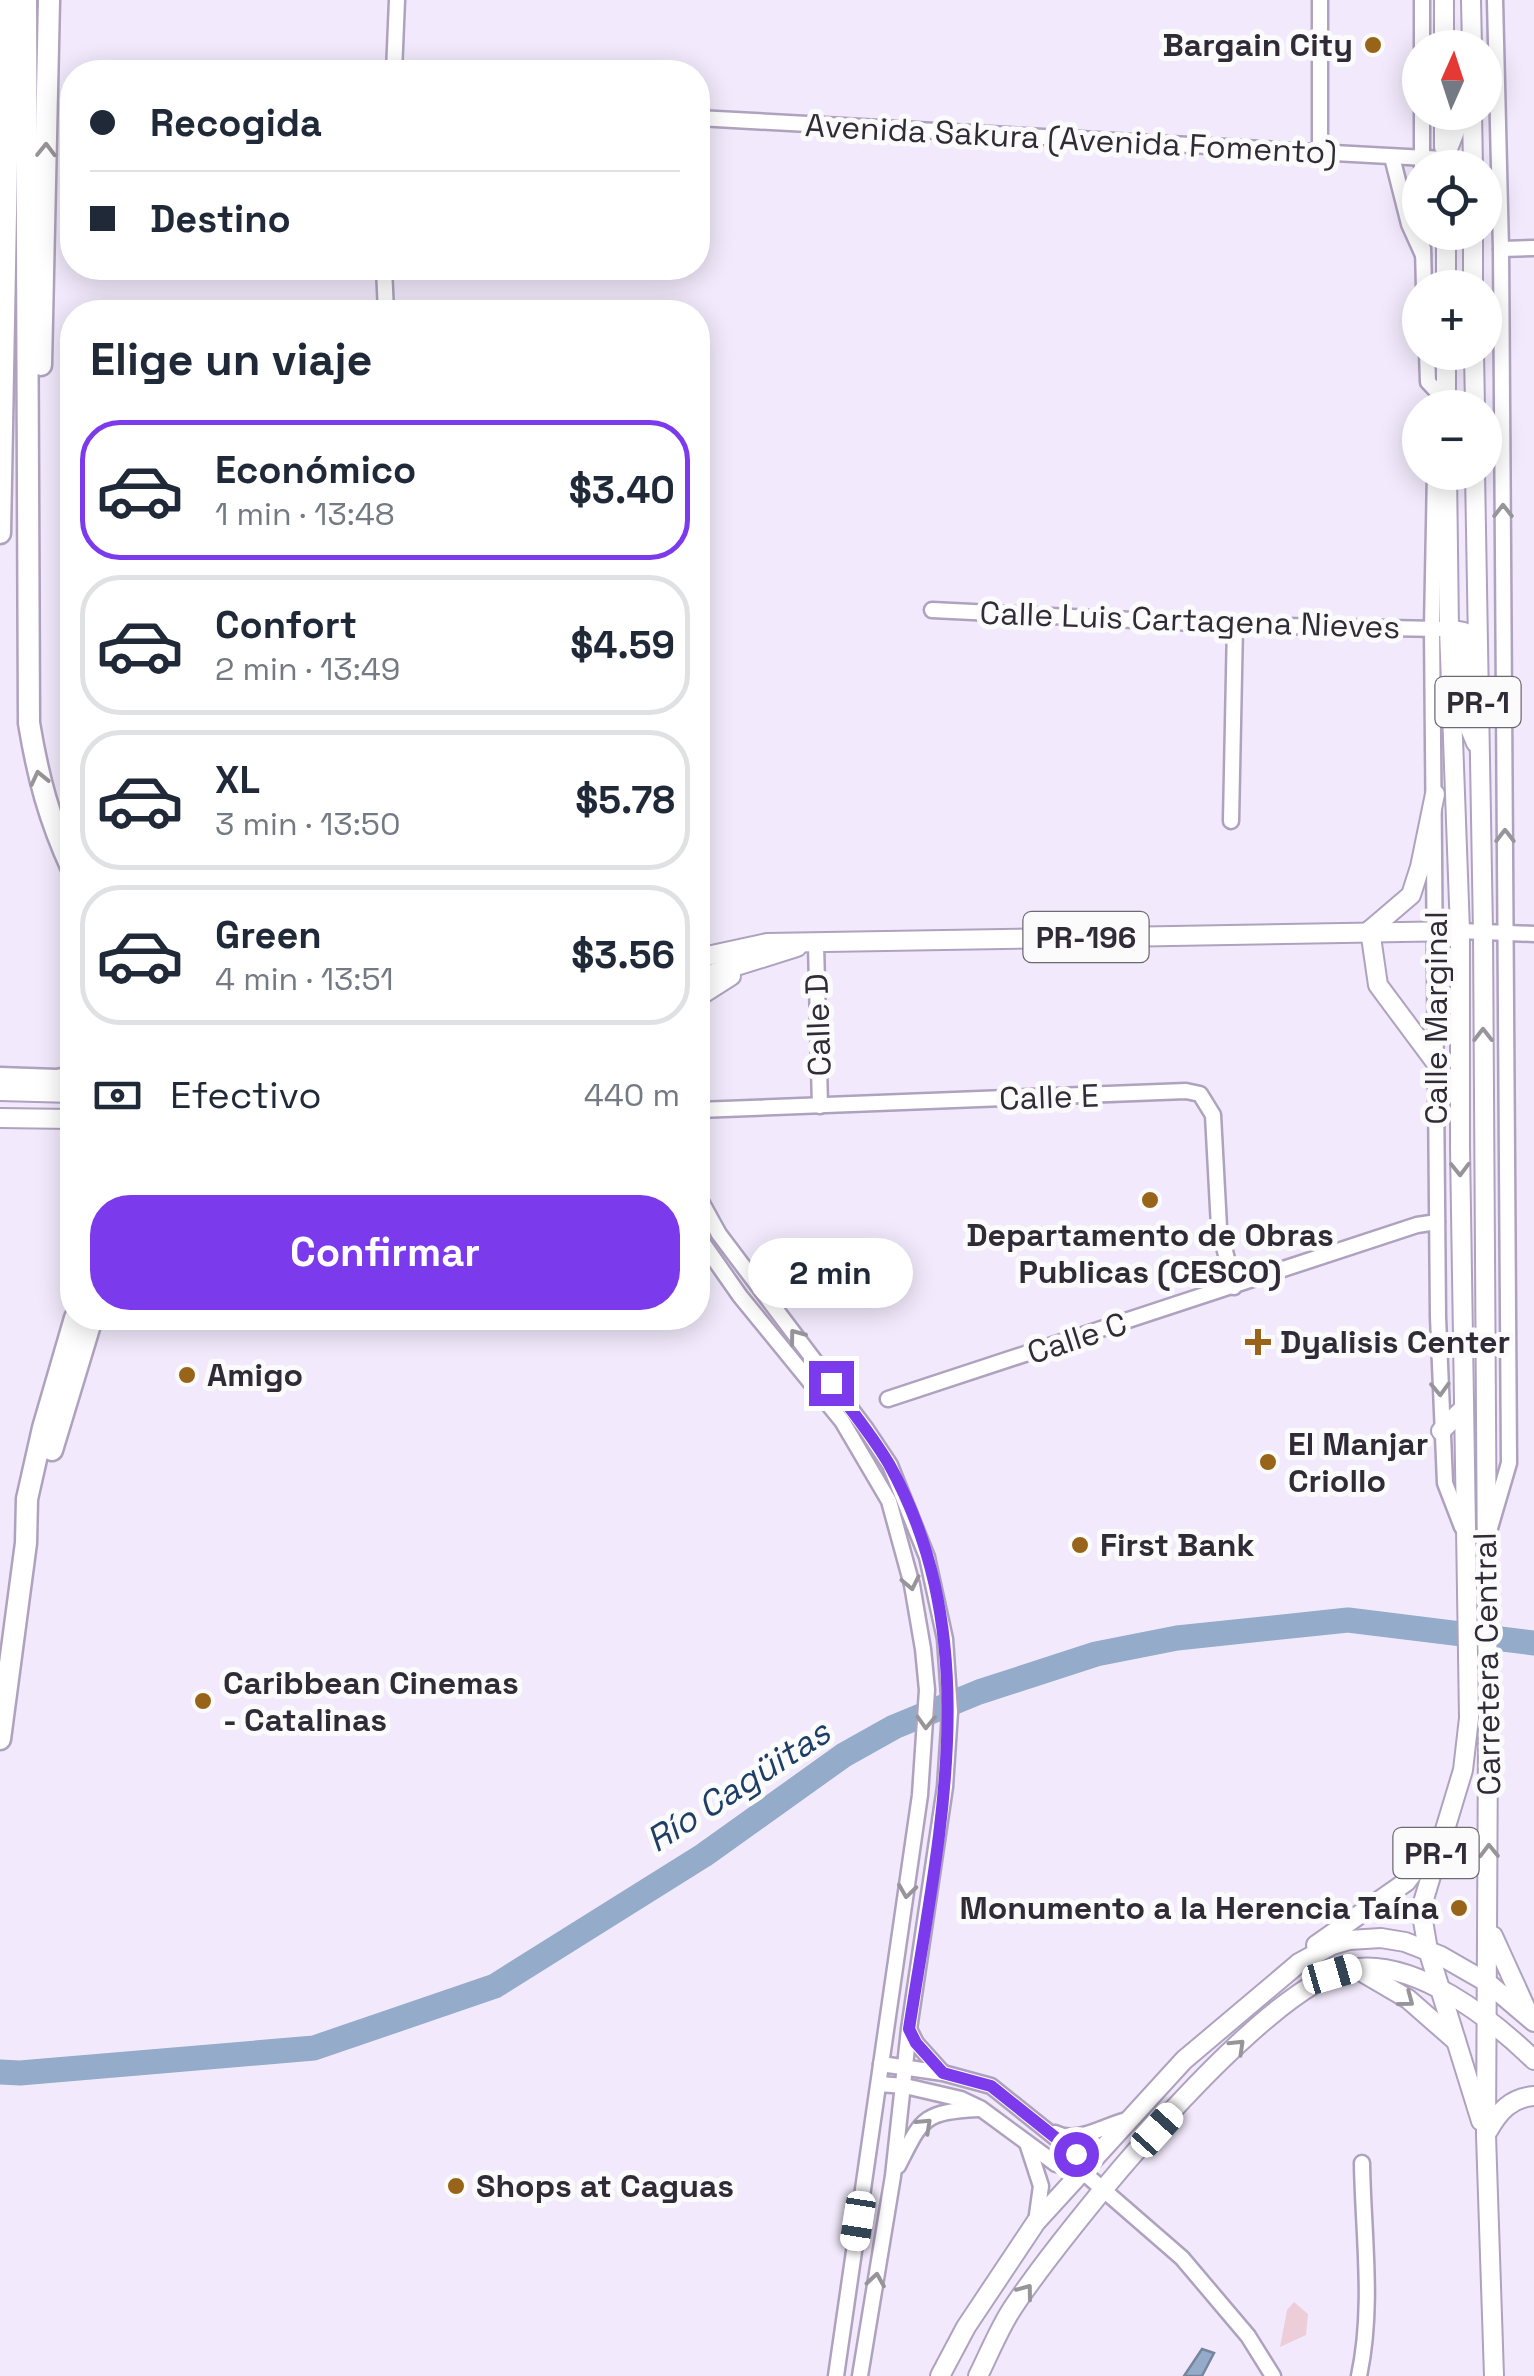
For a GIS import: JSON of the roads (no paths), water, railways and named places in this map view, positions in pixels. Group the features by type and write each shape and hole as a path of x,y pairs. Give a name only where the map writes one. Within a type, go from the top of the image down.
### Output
{"highway":[{"path":"0,533 10,0"},
{"path":"26,0 30,722 38,780 60,841"},
{"path":"30,562 38,458 49,0"},
{"path":"0,1078 60,1085"},
{"path":"0,1740 26,1543 27,1500 72,1330"},
{"path":"26,1543 88,1330"}],"main road":[{"path":"1444,0 1444,30"},
{"path":"1471,0 1472,30"},
{"name":"Carretera Central","path":"1446,490 1440,629 1460,931 1467,1559 1476,1579"},
{"name":"Carretera Central","path":"1475,490 1483,932 1486,1543 1476,1579 1489,1916 1486,2136"},
{"path":"1440,629 1464,632 1465,717 1479,752"},
{"path":"1435,794 1410,895 1370,930 1378,986 1436,1063"},
{"name":"PR-196","path":"710,957 809,945 1460,931"},
{"path":"710,947 756,953"},
{"path":"710,988 756,953"},
{"name":"PR-196","path":"710,973 756,953"},
{"path":"0,1091 60,1086"},
{"path":"0,1118 60,1119"},
{"path":"1441,1431 1464,1408"},
{"name":"Carretera Central","path":"1479,1717 1421,1909 1428,1950 1486,2136"},
{"path":"1299,1963 1309,1950 1406,1882 1450,1816"},
{"path":"1489,1916 1507,1972 1532,2020"},
{"path":"940,2376 966,2327 1036,2222 1184,2060 1299,1963 1332,1944 1363,1938 1405,1942 1428,1950 1488,1983 1532,2020"},
{"path":"1352,1968 1408,1999 1456,2041"},
{"path":"978,2376 1011,2310 1102,2189 1198,2085 1271,2015 1317,1980 1352,1968 1395,1972 1440,1989 1488,2020 1534,2060"},
{"path":"1486,2136 1505,2106 1534,2096"},
{"name":"PR-1","path":"1486,2136 1494,2376"}],"street":[{"path":"394,60 397,0"},
{"path":"1320,0 1320,153"},
{"path":"1422,0 1422,30"},
{"path":"1495,0 1499,150"},
{"name":"Avenida Sakura (Avenida Fomento)","path":"710,119 1402,159"},
{"path":"1392,157 1409,224 1423,255"},
{"path":"1502,248 1534,248"},
{"path":"1423,250 1423,270"},
{"path":"1486,1543 1509,1463 1501,250"},
{"name":"Calle Marginal","path":"1436,490 1440,629 1435,794 1441,1431 1445,1484 1461,1520 1467,1559"},
{"name":"Calle Luis Cartagena Nieves","path":"932,610 1236,626 1440,629"},
{"path":"1232,820 1236,626"},
{"path":"1460,931 1534,934"},
{"name":"Calle D","path":"809,945 820,1106"},
{"name":"Calle E","path":"710,1110 1200,1094 1213,1116 1219,1227 1234,1288"},
{"path":"1484,1135 1507,1135"},
{"path":"710,1218 890,1465 927,1557 945,1639 950,1712 945,1787 909,2029 893,2176 860,2376"},
{"name":"Calle C","path":"888,1399 1417,1225 1437,1222"},
{"path":"710,1253 842,1421 889,1501 912,1585 923,1649 926,1708 920,1795 836,2376"},
{"path":"909,2029 916,2043 943,2073"},
{"path":"881,2064 943,2073 991,2086 1061,2137 1072,2138 1130,2119"},
{"path":"878,2084 961,2099 980,2108 1056,2164 1083,2172 1182,2258 1248,2336 1273,2376"},
{"path":"893,2176 915,2132 928,2118 945,2110 980,2108"},
{"path":"1044,2126 1076,2154 1083,2172"},
{"path":"1027,2143 1041,2186 1036,2222"},
{"path":"1359,2376 1368,2312 1362,2163"}],"water":[{"path":"1202,2349 1214,2353 1202,2376 1184,2376"}],"waterway":[{"name":"Río Cagüitas","path":"0,2072 314,2048 495,1986 704,1855 844,1755 894,1727 979,1692 1096,1654 1177,1638 1348,1620 1534,1643"}],"place":[{"name":"Bargain City","path":"1373,45"},
{"name":"Departamento de Obras Publicas (CESCO)","path":"1150,1200"},
{"name":"Dyalisis Center","path":"1258,1342"},
{"name":"Amigo","path":"187,1375"},
{"name":"El Manjar Criollo","path":"1268,1462"},
{"name":"First Bank","path":"1080,1545"},
{"name":"Caribbean Cinemas - Catalinas","path":"203,1701"},
{"name":"Monumento a la Herencia Taína","path":"1459,1908"},
{"name":"Shops at Caguas","path":"456,2186"}]}
